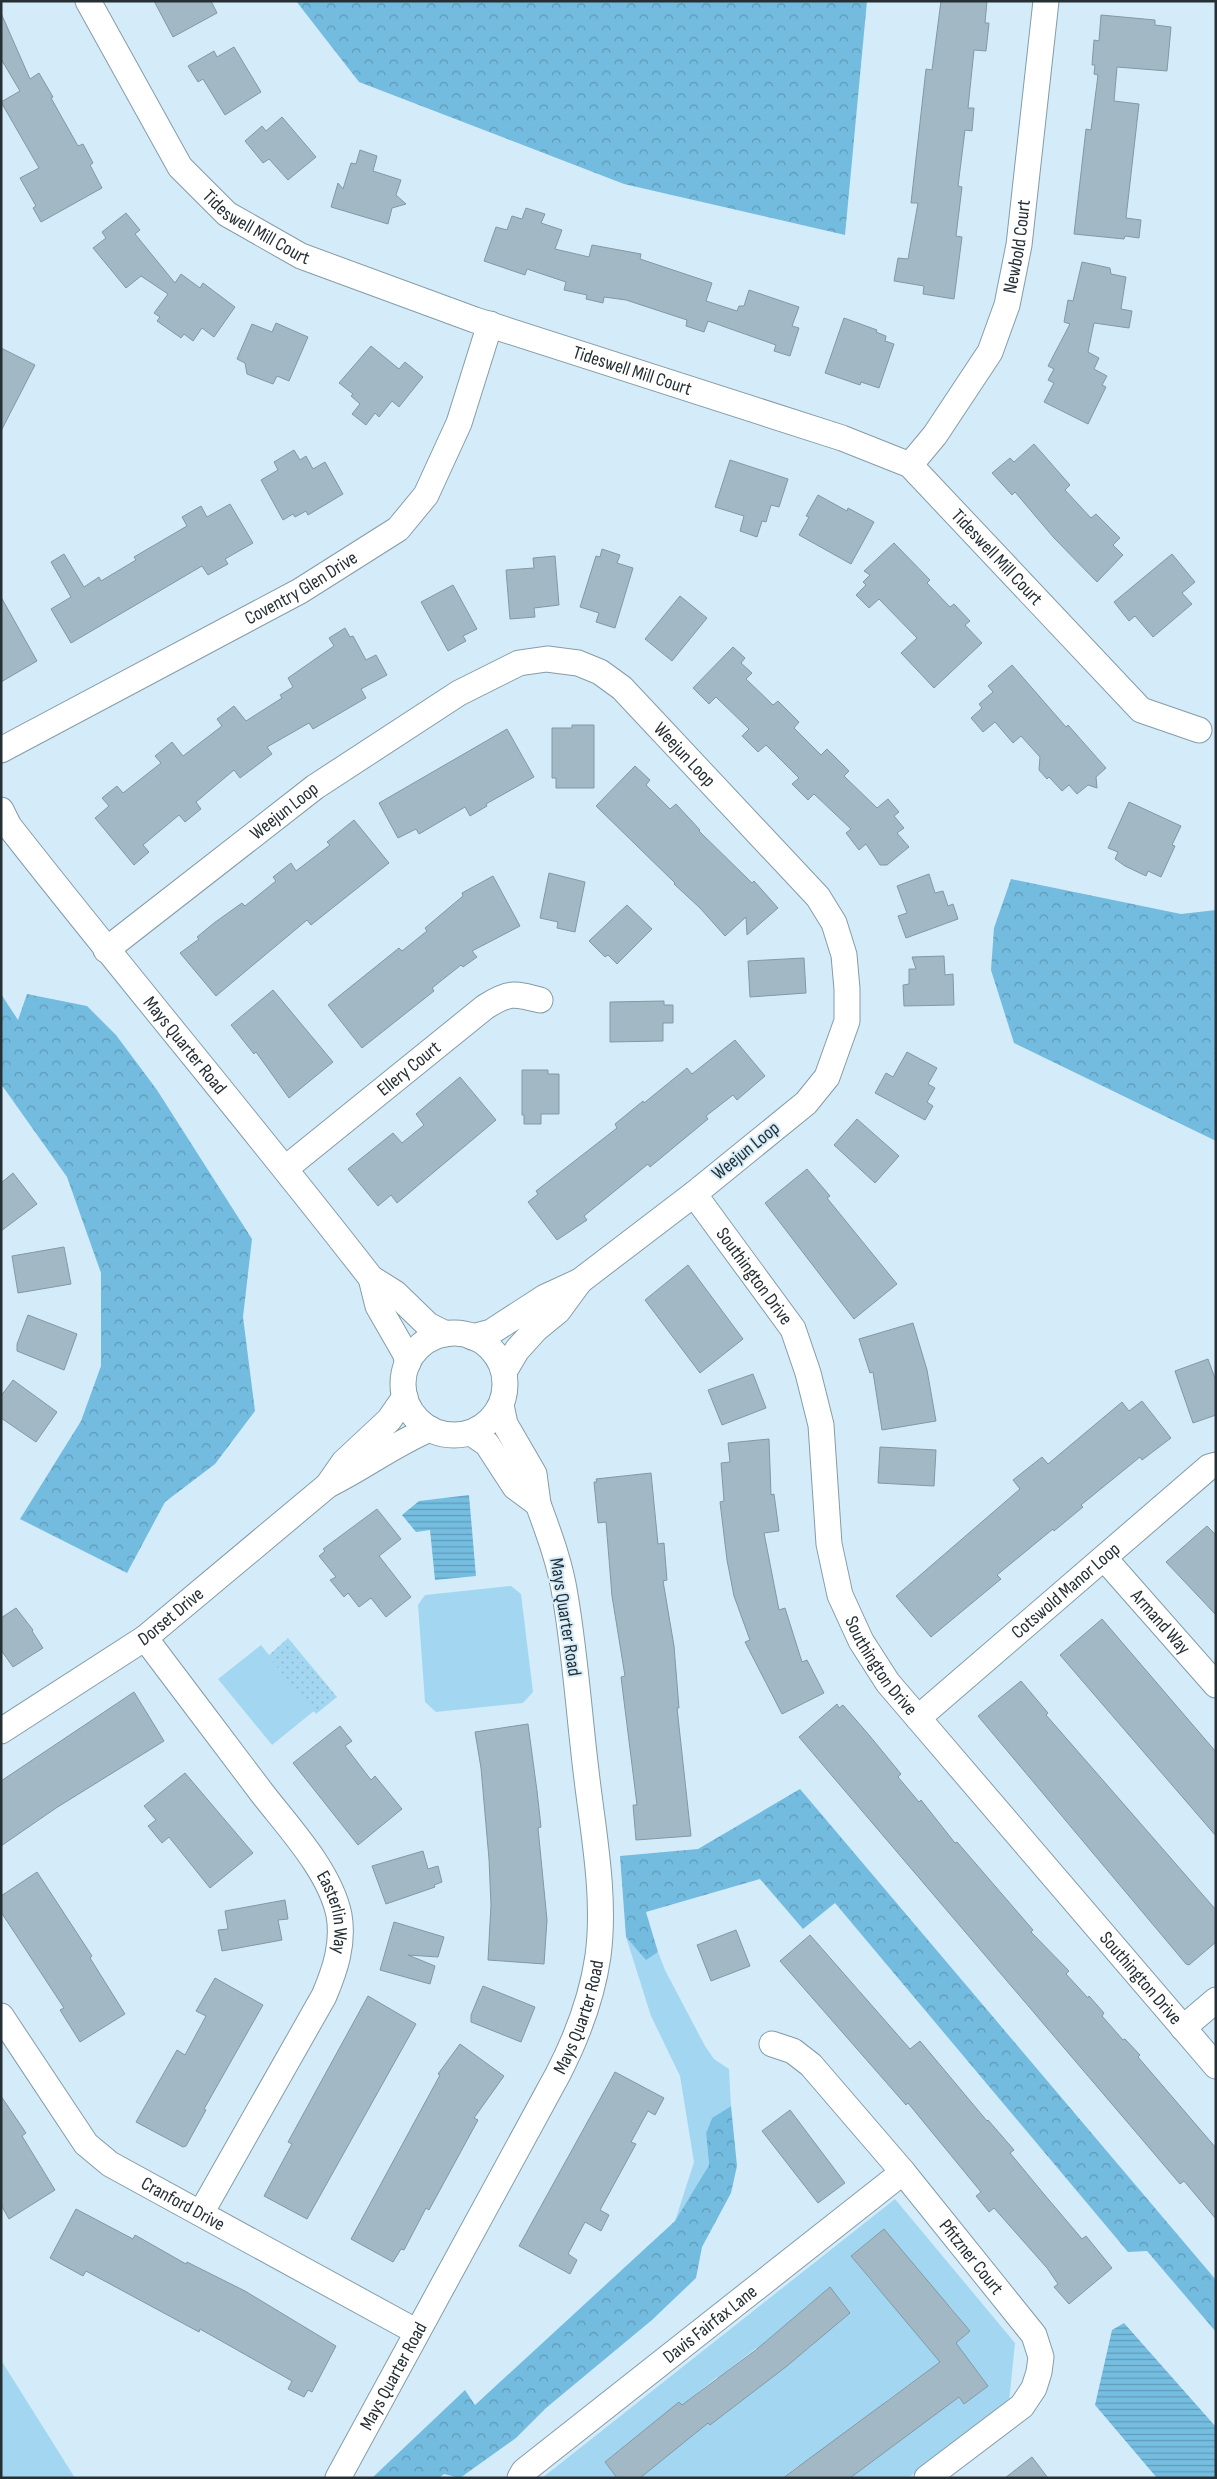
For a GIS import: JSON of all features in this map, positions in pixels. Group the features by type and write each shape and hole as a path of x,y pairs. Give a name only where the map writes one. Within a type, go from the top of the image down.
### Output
{"street":[{"name":"Tideswell Mill Court","path":"88,1 180,166 227,214 301,256 490,324 832,435 910,465 1142,710 1200,730"},
{"name":"Newbold Court","path":"910,465 935,435 990,352 1007,305 1019,245 1046,1"},
{"name":"Coventry Glen Drive","path":"1,750 300,590 398,529 426,495 458,423 490,324"},
{"name":"Weejun Loop","path":"106,950 315,787 459,693 519,663 547,659 578,664 600,672 622,688 818,897 834,923 844,955 847,1020 827,1077 806,1103 694,1194 580,1281 545,1297 492,1332 472,1337"},
{"name":"Mays Quarter Road","path":"1,810 10,826 106,950 286,1168 371,1278 395,1293 428,1325 446,1334 472,1337 492,1350 504,1372 504,1394 501,1405 505,1424 534,1474 538,1504 554,1546 565,1594 596,1856 600,1914 598,1956 585,2011 572,2046 338,2478"},
{"name":"Ellery Court","path":"286,1168 485,1007 503,996 520,995 540,1000"},
{"name":"Southington Drive","path":"694,1194 793,1329 808,1374 821,1425 829,1544 840,1595 861,1641 888,1683 1216,2066"},
{"name":"Mays Quarter Road","path":"371,1278 378,1306 405,1353 408,1363"},
{"name":"Weejun Loop","path":"504,1372 517,1350 558,1311 580,1281"},
{"path":"446,1334 430,1339 417,1350 408,1363 403,1380 405,1396 414,1415 430,1429 443,1434 471,1433 488,1422 501,1405"},
{"name":"Dorset Drive","path":"328,1485 344,1462 389,1420 405,1396"},
{"name":"Dorset Drive","path":"1,1730 145,1638 328,1485 353,1473 407,1438 430,1429"},
{"path":"471,1433 487,1444 515,1486 538,1504"},
{"name":"Cotswold Manor Loop","path":"918,1718 1105,1559 1209,1467 1216,1465"},
{"name":"Armand Way","path":"1105,1559 1216,1686"},
{"name":"Easterlin Way","path":"145,1638 304,1848 332,1893 339,1916 340,1938 336,1967 324,1996 201,2213"},
{"path":"1183,2028 1216,2000"},
{"name":"Cranford Drive","path":"1,2016 86,2144 110,2164 417,2332"},
{"name":"Pfitzner Court","path":"772,2044 793,2051 811,2065 903,2172 1034,2335 1041,2357 1034,2388 1022,2406 926,2478"},
{"name":"Davis Fairfax Lane","path":"520,2478 532,2465 903,2172"}],"shaded area":[{"path":"469,1495 476,1576 435,1580 430,1530 416,1532 402,1515 419,1501"},
{"path":"511,1586 521,1594 533,1692 523,1703 436,1712 425,1702 418,1605 425,1595"},
{"path":"288,1638 337,1697 316,1714 268,1656"},
{"path":"261,1645 314,1711 272,1745 218,1679"},
{"path":"626,1937 646,1954 658,1952 665,1970 705,2046 714,2059 729,2069 731,2106 712,2118 706,2133 709,2165 675,2221 694,2162 680,2076 651,2016"},
{"path":"895,2199 1015,2343 1009,2402 908,2478 807,2478 798,2466 782,2478 640,2478 638,2436 605,2462 617,2478 542,2478","holes":["884,2230 905,2256 872,2282 851,2256","916,2267 938,2294 884,2294","830,2288 850,2313 823,2335 802,2310","949,2305 970,2331 938,2358 916,2332","794,2319 814,2344 787,2366 766,2341","756,2348 776,2373 749,2395 728,2370","970,2362 988,2386 964,2404 946,2380","922,2375 945,2406 909,2433 886,2401","717,2377 738,2402 690,2399","679,2402 701,2428 647,2429","881,2406 868,2464 845,2432"]},
{"path":"1124,2323 1216,2427 1216,2478 1157,2478 1095,2405 1112,2330"},
{"path":"1,2360 75,2478 1,2478"}],"green space":[{"path":"296,1 867,1 845,235 624,184 359,82"},
{"path":"1011,879 1181,914 1216,910 1216,1141 1014,1043 991,970 994,928"},
{"path":"1,994 18,1020 27,994 87,1006 116,1035 157,1090 252,1239 243,1317 255,1411 215,1464 165,1502 127,1573 20,1519 81,1421 101,1366 101,1273 67,1177 1,1084"},
{"path":"800,1789 1216,2280 1216,2332 1147,2251 1128,2252 835,1903 803,1929 760,1879 646,1912 658,1952 646,1960 626,1937 620,1856 698,1849"},
{"path":"731,2106 737,2166 731,2193 702,2247 696,2278 652,2320 546,2408 516,2438 460,2478 444,2474 439,2478 372,2478 465,2390 475,2405 675,2221 709,2165 706,2133 712,2118"}],"building":[{"path":"154,1 211,1 217,13 173,37"},
{"path":"941,1 987,1 985,23 989,23 986,51 974,50 968,108 974,108 972,131 965,130 958,186 962,187 956,236 962,237 954,299 923,294 924,286 894,281 898,258 908,259 918,203 911,203 926,69 932,70"},
{"path":"1,13 30,79 39,73 78,146 83,144 93,163 90,165 102,188 41,222 33,208 36,206 20,178 39,168 1,102 20,91 1,59"},
{"path":"1101,15 1155,20 1155,25 1171,27 1167,71 1117,67 1114,101 1139,104 1126,218 1141,220 1139,238 1125,236 1124,239 1074,234 1086,129 1091,130 1098,75 1094,74 1095,65 1092,65 1094,40 1099,41"},
{"path":"234,47 261,92 225,115 203,79 198,82 188,66 214,51 217,57"},
{"path":"282,117 316,157 288,180 269,159 263,163 245,141 262,126 266,131"},
{"path":"360,150 377,156 373,171 401,180 396,195 406,204 392,208 388,224 331,207 338,183 343,189 351,163 356,164"},
{"path":"526,208 545,214 541,223 562,230 555,249 589,257 592,245 641,254 640,259 712,283 706,301 737,311 739,306 744,306 749,290 799,307 792,326 799,328 790,356 774,351 776,345 708,321 704,332 686,326 687,320 626,300 604,297 603,303 586,299 587,295 564,290 566,282 527,269 525,275 484,261 496,227 507,230 512,216 522,219"},
{"path":"126,213 140,230 135,234 175,283 181,274 200,288 203,283 235,307 214,337 202,328 193,341 184,334 181,338 157,321 160,317 154,313 168,294 141,276 126,288 93,248 106,238 102,232"},
{"path":"1082,262 1110,268 1111,274 1126,277 1121,309 1132,311 1129,328 1094,323 1088,352 1099,358 1094,369 1107,376 1102,385 1106,387 1088,424 1044,402 1054,383 1048,380 1054,369 1048,366 1070,324 1064,322 1068,300 1073,301"},
{"path":"844,318 877,330 876,332 886,336 885,341 894,344 879,388 861,382 860,385 825,373"},
{"path":"276,323 308,337 289,381 277,376 273,384 247,374 245,363 237,359 252,324 272,332"},
{"path":"371,346 399,369 405,362 423,377 399,407 392,401 379,417 375,413 366,425 352,414 360,404 351,396 353,394 339,383"},
{"path":"1,348 35,365 1,431"},
{"path":"1034,444 1070,485 1065,490 1091,518 1096,514 1120,538 1113,545 1123,555 1097,582 1054,538 1015,492 1012,495 992,473 1010,458 1014,462"},
{"path":"294,450 300,460 306,456 313,469 325,462 343,494 308,515 306,511 295,517 293,514 283,520 261,480 278,470 274,462"},
{"path":"730,460 788,479 779,507 771,505 766,522 762,521 757,537 740,531 744,516 715,507"},
{"path":"818,495 847,511 848,508 874,522 851,564 799,535 809,517 806,516"},
{"path":"230,504 253,543 225,559 228,564 208,575 202,566 71,643 51,609 71,597 51,562 64,554 84,587 99,577 101,581 136,560 134,557 187,526 182,517 201,506 207,517"},
{"path":"894,543 930,580 927,583 950,607 954,604 970,621 965,625 982,643 934,688 901,653 917,638 879,599 869,608 856,595 866,585 863,582 870,575 864,571"},
{"path":"602,549 620,555 617,563 633,568 615,628 596,622 599,613 580,607 596,556 600,557"},
{"path":"1172,554 1195,582 1182,593 1192,604 1153,637 1135,616 1129,621 1114,602"},
{"path":"555,556 559,605 534,608 535,617 510,619 506,570 534,568 533,558"},
{"path":"453,585 477,629 463,636 466,641 448,651 421,602"},
{"path":"680,596 707,618 672,661 645,639"},
{"path":"1,597 37,661 1,682"},
{"path":"345,628 350,637 353,636 366,660 376,655 387,675 361,689 366,698 313,729 309,723 267,747 272,754 240,778 234,770 196,802 201,809 185,822 179,815 143,845 149,852 134,865 95,818 109,806 102,798 117,786 123,793 161,763 155,756 172,742 183,756 222,726 217,719 234,706 246,721 282,698 280,695 293,687 288,678 334,646 329,638"},
{"path":"733,647 745,658 741,663 752,673 746,679 773,705 778,701 799,722 794,728 821,755 827,749 849,771 844,776 877,808 888,799 899,812 894,816 904,828 897,833 909,847 887,865 880,865 866,844 859,850 846,833 851,829 814,794 808,800 792,784 799,778 766,745 758,752 742,736 749,729 716,697 709,704 693,688"},
{"path":"1012,665 1066,727 1068,725 1106,768 1096,777 1097,788 1088,785 1077,794 1069,785 1062,791 1049,777 1047,779 1039,770 1040,757 1021,736 1013,743 995,722 983,732 971,718 982,708 979,704 993,692 988,686"},
{"path":"572,725 594,725 594,788 556,788 556,778 552,778 552,728 572,728"},
{"path":"507,729 534,777 486,804 487,806 470,816 465,807 419,834 416,829 398,838 379,803"},
{"path":"635,766 650,780 646,785 670,809 676,804 699,831 752,883 754,881 778,908 747,935 746,917 725,936 700,908 596,806"},
{"path":"1129,802 1181,826 1172,845 1175,846 1161,877 1148,871 1146,876 1125,866 1115,859 1118,852 1108,848"},
{"path":"354,820 389,863 311,925 307,920 216,996 180,953 199,939 197,937 214,923 242,903 245,906 276,881 273,877 291,863 296,871 330,845 327,842"},
{"path":"549,873 585,882 575,932 557,928 558,922 540,918"},
{"path":"929,874 935,893 943,891 948,906 953,904 958,919 906,938 898,916 907,913 897,886"},
{"path":"493,876 520,926 472,951 477,957 463,967 461,965 432,988 434,991 362,1048 328,1005 399,948 402,951 427,931 425,928 463,896 462,893"},
{"path":"627,905 652,929 617,964 608,955 605,957 589,941"},
{"path":"944,956 945,975 953,974 954,1005 904,1006 903,985 909,984 909,969 916,969 912,957"},
{"path":"804,958 806,993 750,997 748,961"},
{"path":"273,990 333,1062 289,1098 256,1052 254,1054 231,1025"},
{"path":"664,1001 664,1005 673,1005 673,1023 663,1023 663,1041 610,1042 610,1002"},
{"path":"735,1040 765,1076 737,1100 733,1095 706,1116 708,1119 650,1167 648,1164 584,1216 587,1220 557,1240 528,1202 538,1194 536,1191 617,1128 615,1124 643,1101 644,1103 687,1068 692,1074"},
{"path":"907,1052 937,1068 928,1084 935,1088 927,1102 933,1106 925,1120 875,1093 886,1073 893,1077"},
{"path":"522,1070 548,1070 548,1074 559,1074 559,1114 541,1114 541,1124 524,1124 524,1115 522,1115"},
{"path":"460,1077 496,1120 397,1203 391,1195 378,1206 348,1169 393,1133 402,1143 424,1125 416,1114"},
{"path":"857,1119 899,1156 875,1183 834,1145"},
{"path":"807,1169 830,1196 827,1198 897,1284 854,1319 765,1203"},
{"path":"13,1173 37,1204 1,1231 1,1183"},
{"path":"64,1247 71,1284 18,1293 12,1256"},
{"path":"688,1265 743,1339 700,1373 645,1300"},
{"path":"28,1315 77,1334 64,1370 17,1351 17,1344"},
{"path":"913,1323 927,1370 936,1421 882,1430 873,1372 870,1373 859,1339"},
{"path":"1208,1359 1216,1381 1216,1415 1193,1423 1175,1371"},
{"path":"753,1374 766,1408 722,1425 708,1390"},
{"path":"13,1380 57,1412 36,1442 1,1418 1,1396"},
{"path":"1142,1401 1171,1438 1142,1460 1140,1457 1081,1505 1083,1507 997,1575 1001,1579 931,1637 896,1596 1020,1489 1013,1480 1042,1457 1048,1464 1122,1402 1129,1411"},
{"path":"769,1439 771,1495 774,1494 779,1531 764,1533 779,1610 785,1608 802,1662 807,1660 824,1693 782,1714 745,1642 750,1640 734,1596 727,1560 720,1502 724,1501 721,1463 730,1462 728,1443"},
{"path":"880,1447 936,1450 934,1486 878,1483"},
{"path":"651,1473 658,1544 664,1543 667,1580 663,1581 674,1646 679,1708 677,1708 691,1836 636,1840 633,1805 637,1805 621,1677 625,1676 612,1596 606,1522 598,1523 594,1482 597,1482 596,1479"},
{"path":"377,1509 401,1539 379,1556 411,1597 386,1617 371,1598 359,1607 348,1593 344,1597 330,1580 336,1577 319,1556 325,1551 323,1549"},
{"path":"1207,1526 1216,1535 1216,1615 1166,1562"},
{"path":"16,1608 33,1630 43,1648 13,1667 1,1650 1,1618"},
{"path":"1102,1619 1216,1752 1216,1836 1060,1655"},
{"path":"1021,1681 1048,1713 1046,1715 1216,1910 1216,1942 1189,1965 1186,1964 978,1716"},
{"path":"134,1692 164,1741 56,1808 1,1846 1,1781"},
{"path":"837,1704 839,1708 843,1705 869,1735 901,1774 898,1777 919,1802 921,1800 955,1843 957,1842 1033,1930 1031,1932 1069,1971 1066,1974 1104,2013 1102,2016 1123,2040 1125,2039 1140,2055 1138,2057 1216,2148 1216,2219 1184,2181 1180,2184 799,1737"},
{"path":"528,1724 541,1827 538,1828 547,1920 544,1964 488,1960 491,1905 489,1859 481,1768 475,1732"},
{"path":"340,1726 352,1741 345,1746 371,1780 375,1776 402,1809 358,1845 293,1763"},
{"path":"185,1773 253,1853 210,1888 169,1837 162,1843 148,1826 156,1820 144,1806"},
{"path":"423,1851 428,1869 438,1866 442,1882 434,1885 435,1887 386,1904 372,1866"},
{"path":"37,1872 92,1956 90,1958 125,2014 80,2042 60,2010 64,2008 1,1912 1,1896"},
{"path":"285,1900 288,1919 278,1920 282,1940 222,1951 218,1930 228,1929 225,1911"},
{"path":"394,1922 444,1937 438,1957 408,1955 435,1966 430,1984 380,1970"},
{"path":"736,1930 750,1966 711,1981 697,1945"},
{"path":"810,1935 910,2049 920,2041 987,2121 1014,2150 1010,2153 1043,2193 1082,2239 1086,2236 1112,2268 1069,2304 1054,2287 1058,2284 1047,2268 994,2208 989,2212 976,2196 981,2192 908,2103 906,2105 780,1961"},
{"path":"215,1978 263,2005 204,2109 206,2110 186,2146 183,2147 136,2122 177,2050 185,2055 206,2016 196,2011"},
{"path":"483,1986 535,2007 521,2042 471,2022 471,2015"},
{"path":"368,1996 416,2024 307,2219 264,2196 292,2144 288,2142"},
{"path":"460,2044 504,2076 474,2118 478,2120 429,2210 426,2208 404,2250 401,2249 393,2262 351,2239 440,2075 438,2074"},
{"path":"615,2072 664,2098 655,2115 648,2111 631,2142 636,2144 600,2210 609,2215 601,2231 585,2222 568,2254 577,2260 570,2274 519,2246"},
{"path":"1,2096 26,2133 22,2136 55,2190 9,2219 1,2205"},
{"path":"790,2110 845,2183 818,2203 762,2131"},
{"path":"76,2209 133,2239 135,2235 186,2264 187,2262 245,2291 336,2346 312,2392 308,2390 304,2397 288,2389 292,2381 200,2329 199,2332 86,2271 83,2276 50,2258"},
{"path":"884,2229 970,2331 956,2343 988,2386 964,2404 959,2397 850,2478 783,2478 940,2362 851,2256"},
{"path":"830,2287 850,2313 787,2366 710,2425 708,2423 640,2478 617,2478 605,2462 679,2402 682,2405 757,2349"},
{"path":"1032,2457 1048,2478 1005,2478"}]}
